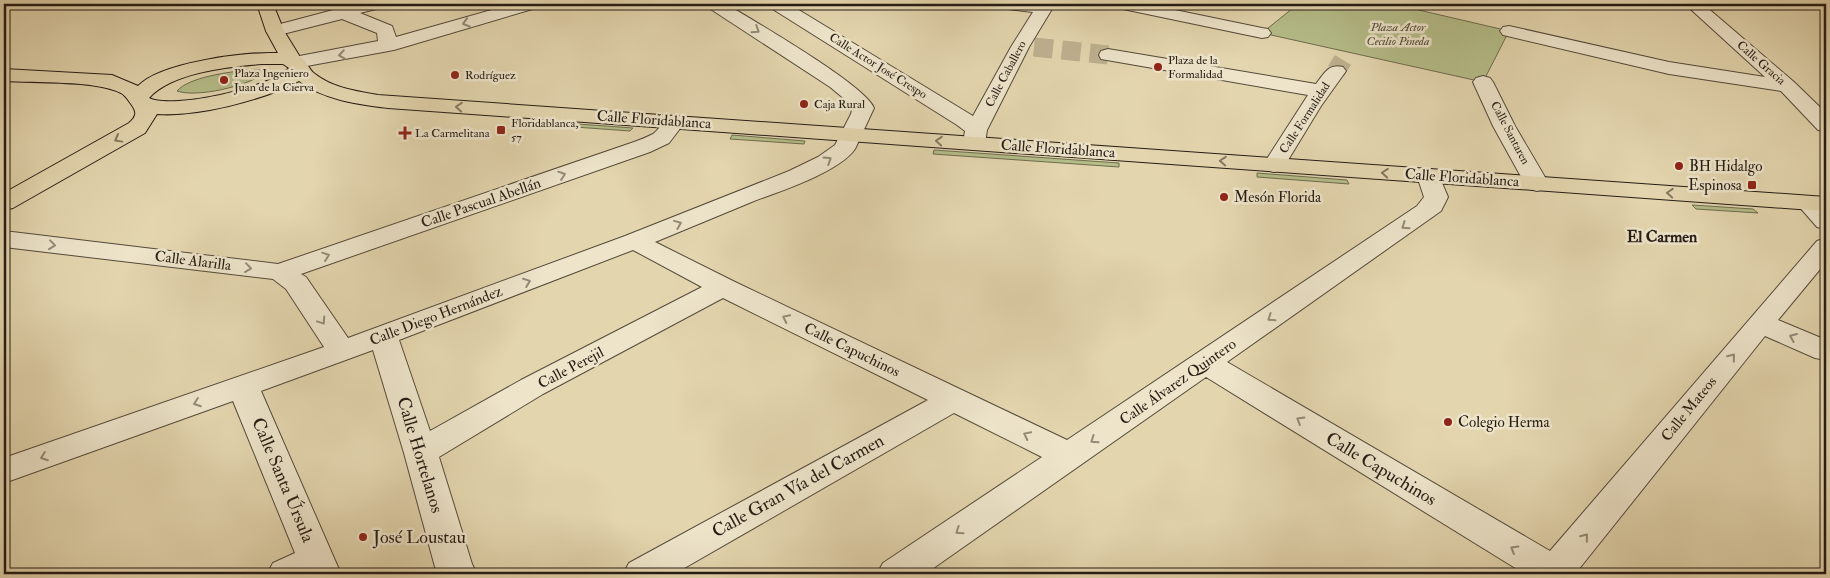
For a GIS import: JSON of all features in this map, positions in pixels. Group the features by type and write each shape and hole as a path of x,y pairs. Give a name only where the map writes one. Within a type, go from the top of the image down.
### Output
{"main road":[{"path":"94,81 128,89 142,101 158,108 184,107 256,92 282,83 294,76 295,63 275,31 265,4"},
{"path":"4,75 94,81 144,79 251,58 262,54 271,46 275,31"},
{"path":"251,58 279,57 295,63"},
{"name":"Calle Floridablanca","path":"295,63 321,86 362,99 853,135 975,137 1274,165 1817,204"},
{"path":"4,203 137,128 146,115 142,101 142,91 153,83 180,73"}],"street":[{"path":"275,31 302,26 374,4"},
{"path":"715,4 851,79 857,97 864,108 853,135"},
{"name":"Calle Actor José Crespo","path":"777,4 965,120 975,137"},
{"name":"Calle Caballero","path":"975,137 1027,47 1046,6 1008,4"},
{"path":"1123,4 1175,9 1262,33"},
{"name":"Calle Gracia","path":"1693,4 1787,86 1826,125"},
{"path":"295,63 387,46 517,5"},
{"path":"344,13 386,30 387,46"},
{"path":"1509,31 1669,68 1787,86"},
{"path":"1108,54 1316,98"},
{"name":"Calle Formalidad","path":"1274,165 1316,98 1343,61"},
{"path":"851,79 884,70"},
{"name":"Calle Santaren","path":"1483,82 1504,126 1537,184"},
{"name":"Calle Pascual Abellán","path":"280,272 642,147 661,138 674,122"},
{"name":"Calle Diego Hernández","path":"4,471 342,351 634,241 812,169 839,153 853,135"},
{"name":"Calle Álvarez Quintero","path":"896,574 1426,211 1432,206 1436,197 1429,176"},
{"path":"1817,204 1826,222"},
{"name":"Calle Alarilla","path":"4,239 280,272"},
{"name":"Calle Capuchinos","path":"634,241 723,287 1070,456"},
{"name":"Calle Mateos","path":"1555,574 1760,323 1826,246"},
{"path":"280,272 296,283 342,351"},
{"name":"Calle Perejil","path":"421,453 451,433 518,396 723,287"},
{"path":"1760,323 1826,352"},
{"name":"Calle Hortelanos","path":"383,336 421,453 456,571"},
{"name":"Calle Capuchinos","path":"1206,363 1555,574"},
{"name":"Calle Santa Úrsula","path":"243,386 308,569"},
{"name":"Calle Gran Vía del Carmen","path":"642,574 954,399"}],"green space":[{"name":"Plaza Actor Cecilio Pineda","path":"1298,4 1393,4 1509,31 1483,82 1262,33"},
{"path":"248,70 263,70 265,73 247,82 222,90 197,93 177,91 190,82 200,79"},
{"path":"564,123 633,128 630,131 561,126"},
{"path":"732,135 805,141 804,144 730,139"},
{"path":"934,150 1119,163 1119,167 933,154"},
{"path":"1257,173 1347,180 1349,184 1257,177"},
{"path":"1692,205 1753,209 1758,213 1696,209"}],"tunnel":[{"path":"1034,47 1108,55"},
{"path":"1336,71 1343,60"}],"place":[{"name":"Plaza de la Formalidad","path":"1158,67"},
{"name":"Rodríguez","path":"455,75"},
{"name":"Plaza Ingeniero Juan de la Cierva","path":"224,80"},
{"name":"Caja Rural","path":"804,104"},
{"name":"Floridablanca, 57","path":"501,130"},
{"name":"La Carmelitana","path":"405,133"},
{"name":"BH Hidalgo","path":"1679,166"},
{"name":"Espinosa","path":"1752,185"},
{"name":"Mesón Florida","path":"1224,197"},
{"name":"Colegio Herma","path":"1448,422"},
{"name":"José Loustau","path":"363,537"}],"district":[{"name":"El Carmen","path":"1662,237"}]}
